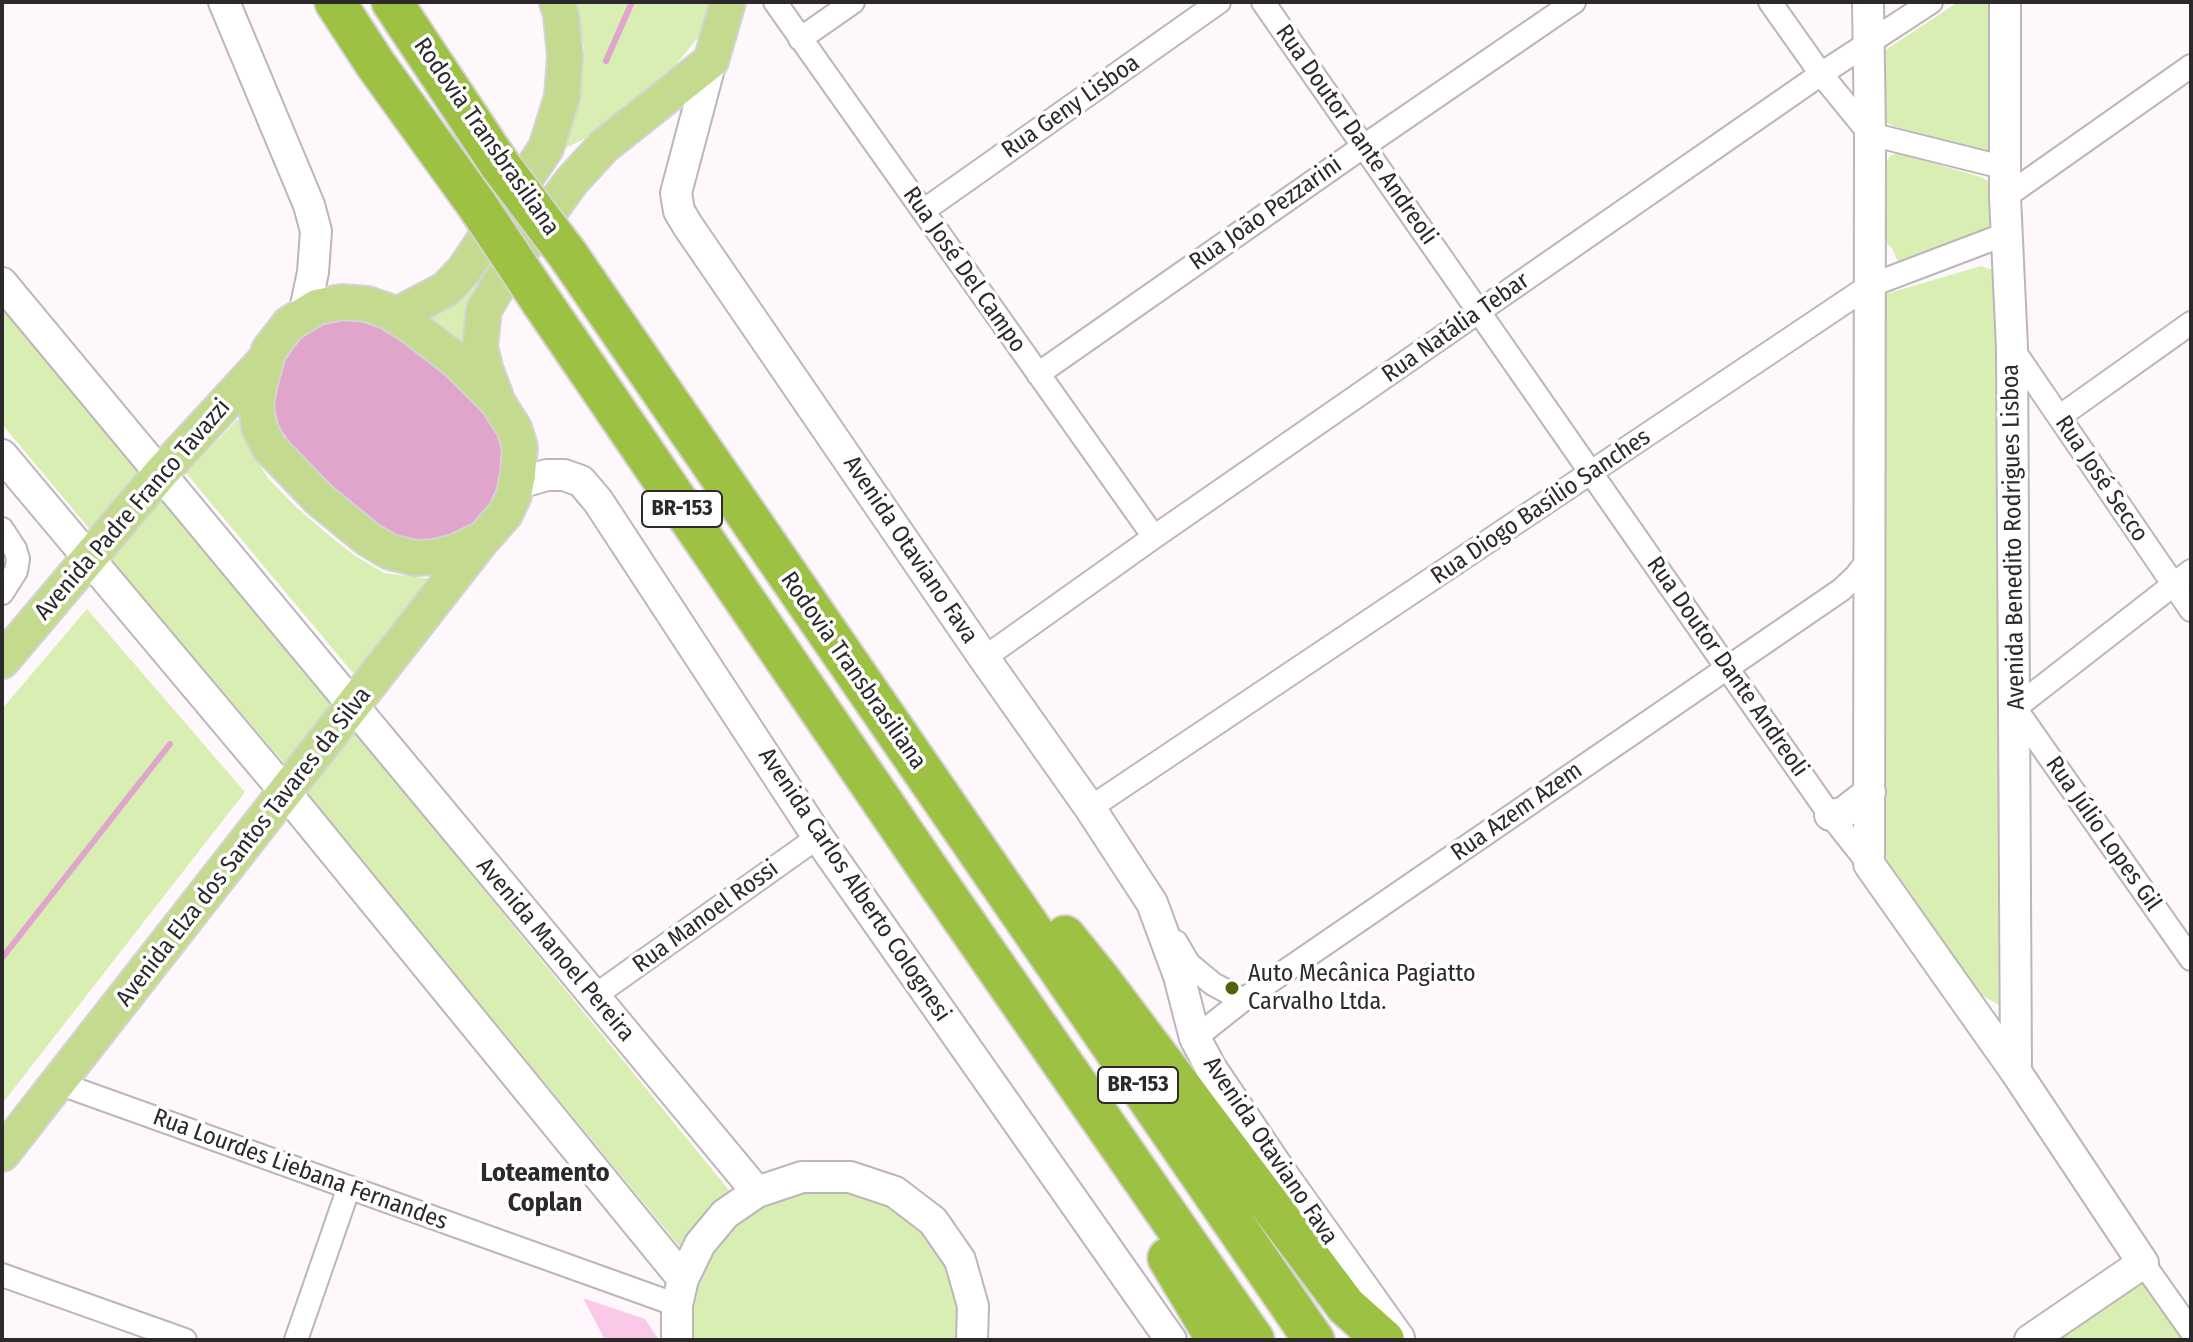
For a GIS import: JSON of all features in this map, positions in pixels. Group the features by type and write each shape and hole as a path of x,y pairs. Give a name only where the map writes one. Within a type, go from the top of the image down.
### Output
{"highway":[{"name":"Rodovia Transbrasiliana","path":"335,2 376,65 477,205 924,864 1254,1340"},
{"name":"Rodovia Transbrasiliana","path":"392,2 500,165 568,255 1314,1340"},
{"path":"963,830 1027,889 1099,978 1346,1306 1384,1340"},
{"path":"1130,1161 1159,1244 1217,1340"}],"main road":[{"path":"395,316 446,289 464,270 546,148 562,97 565,56 557,2"},
{"path":"497,401 458,362 395,316 367,304 342,302 317,307 289,324 265,359 256,404 259,427 269,447 319,499 368,539 390,552 415,558 435,557 455,552 484,538 505,514 514,495 520,447 486,371 480,347 484,310 508,269 571,182 604,146 711,61 728,2"},
{"name":"Avenida Padre Franco Tavazzi","path":"2,661 160,474 265,359"},
{"name":"Avenida Elza dos Santos Tavares da Silva","path":"2,1154 484,538"}],"street":[{"path":"224,2 309,205 316,231 313,272 304,315"},
{"name":"Rua José Del Campo","path":"775,2 1154,537"},
{"path":"800,39 853,2"},
{"name":"Rua Geny Lisboa","path":"923,211 1219,2"},
{"name":"Rua Doutor Dante Andreoli","path":"1263,2 1830,815 1869,864 2016,1072 2191,1331"},
{"name":"Rua João Pezzarini","path":"1038,374 1574,2"},
{"path":"1770,2 1821,74 1870,134 2005,182 2191,66"},
{"path":"1868,2 1870,558 1855,590 1870,792 1869,864"},
{"name":"Rua Natália Tebar","path":"984,658 1821,74 1931,2"},
{"name":"Avenida Benedito Rodrigues Lisboa","path":"2005,2 2006,234 2012,348 2016,1072"},
{"name":"Avenida Otaviano Fava","path":"711,61 676,193 679,211 1090,808 1189,964 1213,984 1243,1000"},
{"name":"Rua Diogo Basílio Sanches","path":"1090,808 1869,286 2006,234"},
{"name":"Avenida Manoel Pereira","path":"2,283 757,1192"},
{"path":"2059,417 2191,323"},
{"name":"Rua José Secco","path":"2012,348 2059,417 2182,578 2191,610"},
{"path":"2,455 286,793 680,1292"},
{"name":"Avenida Carlos Alberto Colognesi","path":"516,484 547,475 564,475 581,481 598,501 818,837 1171,1340"},
{"path":"2,529 18,559 16,571 2,593"},
{"path":"2015,708 2182,578"},
{"name":"Rua Azem Azem","path":"1195,1038 1243,1000 1727,668 1855,590"},
{"name":"Rua Júlio Lopes Gil","path":"2015,708 2191,959"},
{"path":"1830,815 1843,813 1870,792"},
{"name":"Rua Manoel Rossi","path":"593,997 818,837"},
{"name":"Avenida Otaviano Fava","path":"1152,903 1179,976 1195,1038 1211,1068 1400,1340"},
{"name":"Rua Lourdes Liebana Fernandes","path":"58,1083 349,1187 680,1292"},
{"path":"677,1340 680,1292 700,1244 725,1214 757,1192 802,1177 850,1177 895,1192 933,1221 960,1260 973,1306 972,1340"},
{"path":"296,1340 349,1187"},
{"path":"2030,1340 2143,1263"},
{"path":"2,1275 185,1340"}],"green space":[{"path":"575,2 716,2 706,28 673,68 584,139 564,149 580,90 584,48"},
{"path":"1958,2 1995,2 1993,148 1985,154 1893,126 1885,121 1880,111 1881,59 1884,51"},
{"path":"1897,153 1981,177 1996,186 1995,223 1979,234 1898,262 1892,248 1885,242 1885,164 1890,156"},
{"path":"1981,266 1996,271 2004,990 1999,1005 1980,994 1884,864 1879,296"},
{"path":"492,268 465,347 427,316 481,282"},
{"path":"2,304 143,473 92,532 2,424"},
{"path":"238,419 267,477 325,532 384,573 431,579 358,679 186,473"},
{"path":"162,499 336,706 287,767 110,559"},
{"path":"87,609 245,792 2,1104 2,709"},
{"path":"355,732 733,1195 684,1252 307,794"},
{"path":"780,1189 876,1193 917,1219 947,1258 961,1305 960,1340 683,1340 704,1248"},
{"path":"2140,1276 2183,1340 2047,1340"}],"shaded area":[{"path":"343,318 366,319 387,326 451,374 489,413 508,454 493,508 458,539 416,545 373,526 326,483 296,451 279,427 274,405 281,367 300,339 323,322"}],"building":[{"path":"583,1298 645,1319 659,1340 605,1340"}],"waterway":[{"path":"606,61 632,2"},
{"path":"2,958 170,744"}],"place":[{"name":"Auto Mecânica Pagiatto Carvalho Ltda.","path":"1232,988"}],"district":[{"name":"Loteamento Coplan","path":"545,1189"}]}
